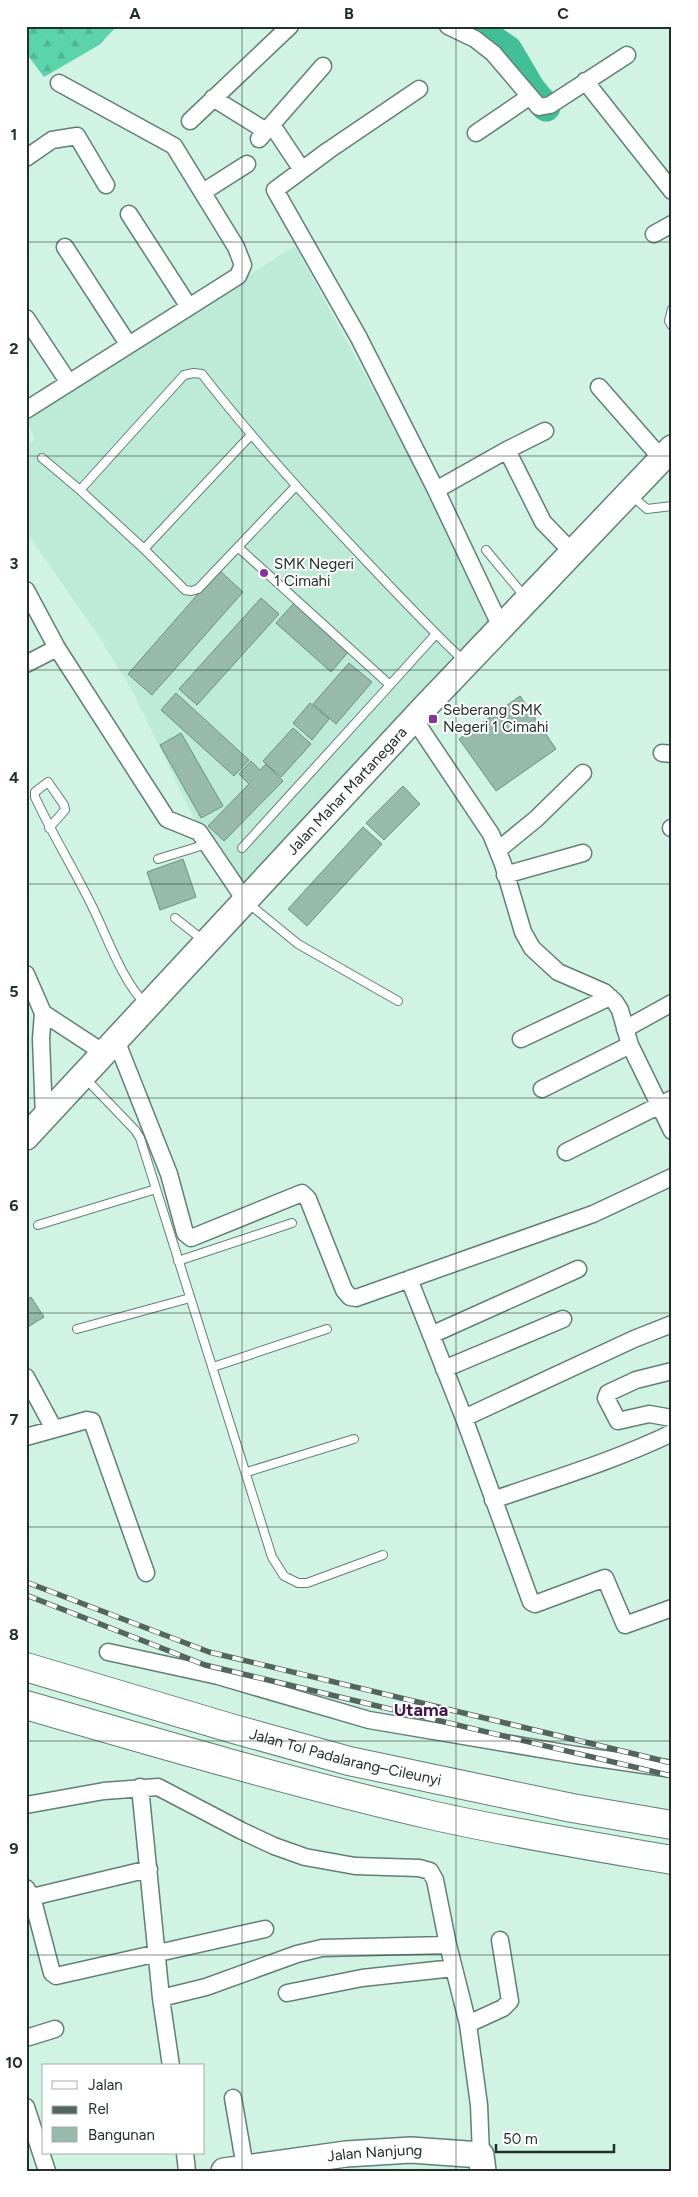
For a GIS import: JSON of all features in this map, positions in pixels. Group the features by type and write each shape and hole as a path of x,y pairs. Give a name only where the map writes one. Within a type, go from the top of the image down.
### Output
{"highway":[{"name":"Jalan Tol Padalarang–Cileunyi","path":"26,1667 349,1761 572,1808 672,1825"},
{"path":"26,1705 212,1759 432,1815 672,1860"}],"main road":[{"name":"Jalan Mahar Martanegara","path":"26,1136 414,719 667,453"},
{"name":"Jalan Nanjung","path":"235,2169 346,2154 411,2150 482,2163"}],"street":[{"path":"190,121 290,26"},
{"path":"448,26 476,39 493,53 529,97 539,107 545,108 627,55"},
{"path":"265,132 323,66"},
{"path":"585,81 670,183"},
{"path":"26,410 238,276 243,265 236,247 174,146 168,141 59,83"},
{"path":"419,89 275,190 358,338 436,490 501,627"},
{"path":"476,133 529,97"},
{"path":"213,98 265,132 302,170"},
{"path":"26,158 52,140 77,136 106,185"},
{"path":"202,192 247,164"},
{"path":"129,214 189,306"},
{"path":"654,234 672,224"},
{"path":"65,247 128,344"},
{"path":"26,318 69,383"},
{"path":"599,387 667,453"},
{"path":"436,490 506,450 546,431"},
{"path":"506,450 543,522 573,553"},
{"path":"26,590 57,648 167,819 199,832 245,900"},
{"path":"26,664 57,648"},
{"path":"414,719 490,834 498,850 524,932 539,957 558,972 610,997 620,1010 630,1045 665,1102 672,1131"},
{"path":"498,850 536,819 583,773"},
{"path":"505,876 582,853"},
{"path":"26,974 43,1013 41,1039 44,1118"},
{"path":"520,1039 610,997"},
{"path":"625,1029 672,1003"},
{"path":"43,1013 110,1047 150,1122 169,1174 183,1230 188,1236 191,1238 302,1193 308,1199 344,1290 350,1297 356,1298 593,1214 672,1177"},
{"path":"542,1089 630,1045"},
{"path":"566,1152 665,1102"},
{"path":"431,1335 578,1269"},
{"path":"409,1279 464,1418 532,1603 604,1578 625,1625 672,1608"},
{"path":"444,1369 563,1319"},
{"path":"464,1418 634,1339 672,1324"},
{"path":"672,1371 636,1380 608,1393 606,1398 618,1421 649,1414 672,1418"},
{"path":"26,1377 54,1428"},
{"path":"26,1437 88,1420 94,1423 146,1573"},
{"path":"493,1500 604,1462 672,1433"},
{"path":"108,1652 218,1676 369,1720 576,1756 672,1769"},
{"path":"26,1805 140,1786 158,1787 167,1790 242,1831 274,1846 305,1857 355,1866 426,1869 430,1871 435,1880 448,1945 468,2024 479,2105 482,2163"},
{"path":"140,1786 161,1998 171,2064"},
{"path":"149,1870 29,1893 31,1915 52,1973 56,1976 265,1928"},
{"path":"468,2024 503,2008 510,2002 500,1940"},
{"path":"161,1998 206,1987 297,1954 322,1948 448,1945"},
{"path":"287,1993 362,1978 454,1968"},
{"path":"26,2038 55,2029"},
{"path":"233,2098 235,2169"},
{"path":"26,2107 47,2171"},
{"path":"184,2154 187,2171"}],"lane":[{"path":"672,309 670,321 672,326"},
{"path":"80,490 184,375 202,374 250,436 295,487 436,634 467,663"},
{"path":"144,549 250,436"},
{"path":"42,458 144,549 185,590 191,592 198,589 295,487"},
{"path":"630,494 647,509 672,506"},
{"path":"238,548 390,685"},
{"path":"486,550 528,600"},
{"path":"242,848 436,634"},
{"path":"49,828 65,810 64,805 48,782 34,794 49,828 111,942 128,984 148,1006"},
{"path":"158,859 207,844"},
{"path":"245,900 298,944 398,1001"},
{"path":"175,918 206,943"},
{"path":"83,1076 136,1130 140,1138 247,1472 272,1557 284,1576 298,1583 307,1583 383,1555"},
{"path":"38,1225 156,1189"},
{"path":"178,1261 292,1223"},
{"path":"76,1328 190,1298"},
{"path":"213,1367 327,1329"},
{"path":"247,1472 354,1439"}],"shaded area":[{"name":"SMK Negeri 1 Cimahi","path":"295,246 495,614 241,890 200,831 133,692 98,635 26,532 26,447 35,439 26,420 144,341"}],"green space":[{"path":"26,26 117,26 99,45 44,77 26,53"}],"building":[{"path":"219,570 243,592 152,695 128,674"},
{"path":"261,598 279,614 197,705 179,689"},
{"path":"294,603 349,651 331,672 276,623"},
{"path":"349,663 372,682 336,724 313,704"},
{"path":"176,693 249,760 234,776 161,710"},
{"path":"520,696 556,749 496,791 459,739"},
{"path":"310,703 329,719 312,740 293,723"},
{"path":"293,728 311,744 281,777 263,761"},
{"path":"181,733 223,806 201,818 160,745"},
{"path":"251,761 260,770 266,764 283,781 224,841 208,826 249,784 239,774"},
{"path":"403,786 420,804 384,840 366,823"},
{"path":"363,827 382,844 307,926 288,909"},
{"path":"183,859 196,897 160,910 147,872"},
{"path":"31,1297 44,1317 26,1328 26,1301"}],"waterway":[{"path":"473,26 508,50 531,89 546,107"}],"railway":[{"path":"26,1582 209,1652 672,1763"},
{"path":"26,1595 205,1665 672,1776"}],"place":[{"name":"SMK Negeri 1 Cimahi","path":"264,573"},
{"name":"Seberang SMK Negeri 1 Cimahi","path":"433,719"}],"district":[{"name":"Utama","path":"421,1710"}]}
